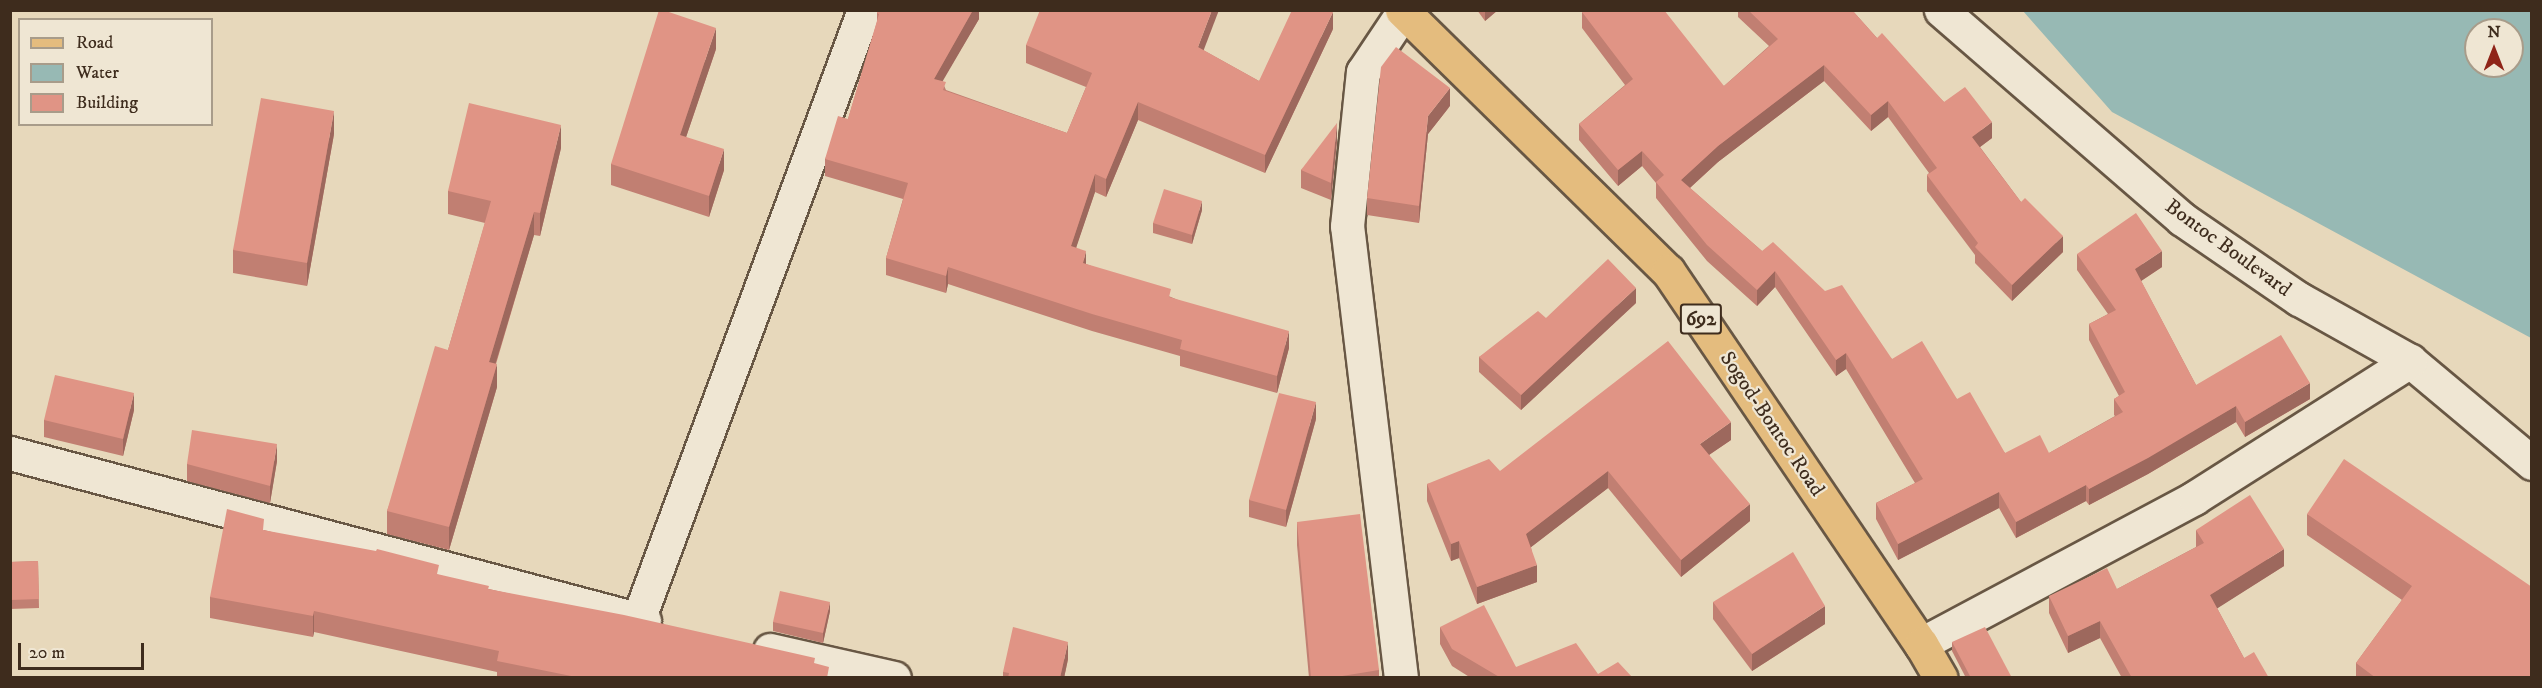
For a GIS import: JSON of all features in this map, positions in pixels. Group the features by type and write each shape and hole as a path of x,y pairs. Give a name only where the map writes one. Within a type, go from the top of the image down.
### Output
{"main road":[{"name":"Sogod-Bontoc Road","path":"1402,11 1668,271 1921,644 1941,678"}],"street":[{"path":"638,620 864,10"},
{"name":"Bontoc Boulevard","path":"1941,10 2182,219 2299,299 2410,361 2532,463"},
{"path":"1401,678 1347,226 1364,72 1402,11"},
{"path":"1921,644 2194,498 2410,361"},
{"path":"10,453 673,628"},
{"path":"743,644 894,678"}],"water":[{"path":"2023,11 2531,11 2531,338 2112,112"}],"building":[{"path":"659,10 716,28 680,135 724,149 709,196 611,164"},
{"path":"877,10 973,10 934,79 946,82 943,90 1067,133 1092,73 1026,45 1040,10 1212,10 1198,47 1259,81 1292,10 1330,10 1333,12 1265,155 1138,102 1106,179 1095,174 1071,246 1086,251 1083,263 1171,289 1169,297 1289,331 1277,376 1180,349 1182,340 1092,314 948,267 946,276 886,258 908,183 825,159 838,116 848,119 879,14"},
{"path":"1584,10 1664,10 1724,86 1778,39 1748,10 1852,10 1877,38 1882,33 1944,102 1965,87 1992,122 1972,137 2021,202 2025,198 2063,236 2012,285 1975,247 1978,243 1927,175 1937,168 1888,101 1871,115 1824,65 1718,146 1681,180 1762,251 1773,242 1825,291 1842,285 1892,359 1922,341 1957,399 1970,392 2005,453 2040,435 2049,453 2123,412 2114,399 2125,392 2089,324 2116,310 2077,254 2136,213 2162,251 2135,269 2196,385 2281,335 2310,383 2245,422 2236,406 2148,458 2089,489 2086,485 2016,522 1999,492 1898,544 1876,503 1923,479 1846,353 1836,360 1775,271 1757,290 1707,245 1656,182 1664,175 1642,151 1618,170 1579,124 1633,79 1582,12"},
{"path":"1396,47 1450,88 1428,116 1419,206 1367,198 1381,67"},
{"path":"261,98 334,111 307,263 233,250"},
{"path":"469,103 561,125 540,213 534,212 489,362 497,364 449,527 387,511 435,346 448,350 491,201 448,191"},
{"path":"1337,123 1331,183 1301,170"},
{"path":"1164,189 1202,201 1192,235 1153,223"},
{"path":"1608,259 1636,288 1521,395 1479,357 1538,311 1546,318"},
{"path":"1668,341 1731,422 1700,444 1750,504 1681,560 1608,471 1526,534 1537,565 1477,587 1459,541 1451,544 1427,484 1489,459 1500,471"},
{"path":"55,375 134,393 123,439 44,420"},
{"path":"1279,393 1316,402 1286,510 1249,500"},
{"path":"192,430 277,444 270,486 187,464"},
{"path":"2344,459 2532,587 2532,678 2376,678 2356,663 2412,586 2307,514"},
{"path":"2250,495 2284,549 2210,595 2244,658 2254,652 2269,678 2132,678 2100,621 2068,636 2049,596 2107,568 2117,589 2204,543 2196,530"},
{"path":"227,509 264,519 263,530 376,551 377,549 439,565 437,574 489,586 488,589 624,615 815,658 814,663 829,667 827,678 581,678 497,661 499,651 314,611 313,616 210,597"},
{"path":"1360,514 1379,670 1330,678 1311,678 1297,522"},
{"path":"1793,552 1825,606 1752,654 1713,602"},
{"path":"38,561 39,599 10,600 10,562"},
{"path":"780,591 830,602 823,633 773,622"},
{"path":"1484,605 1516,667 1576,643 1598,674 1618,662 1633,678 1501,678 1452,649 1440,627"},
{"path":"1013,627 1068,642 1060,678 1008,678 1009,673 1003,672"},
{"path":"1985,627 2012,678 1971,678 1952,642"}]}
